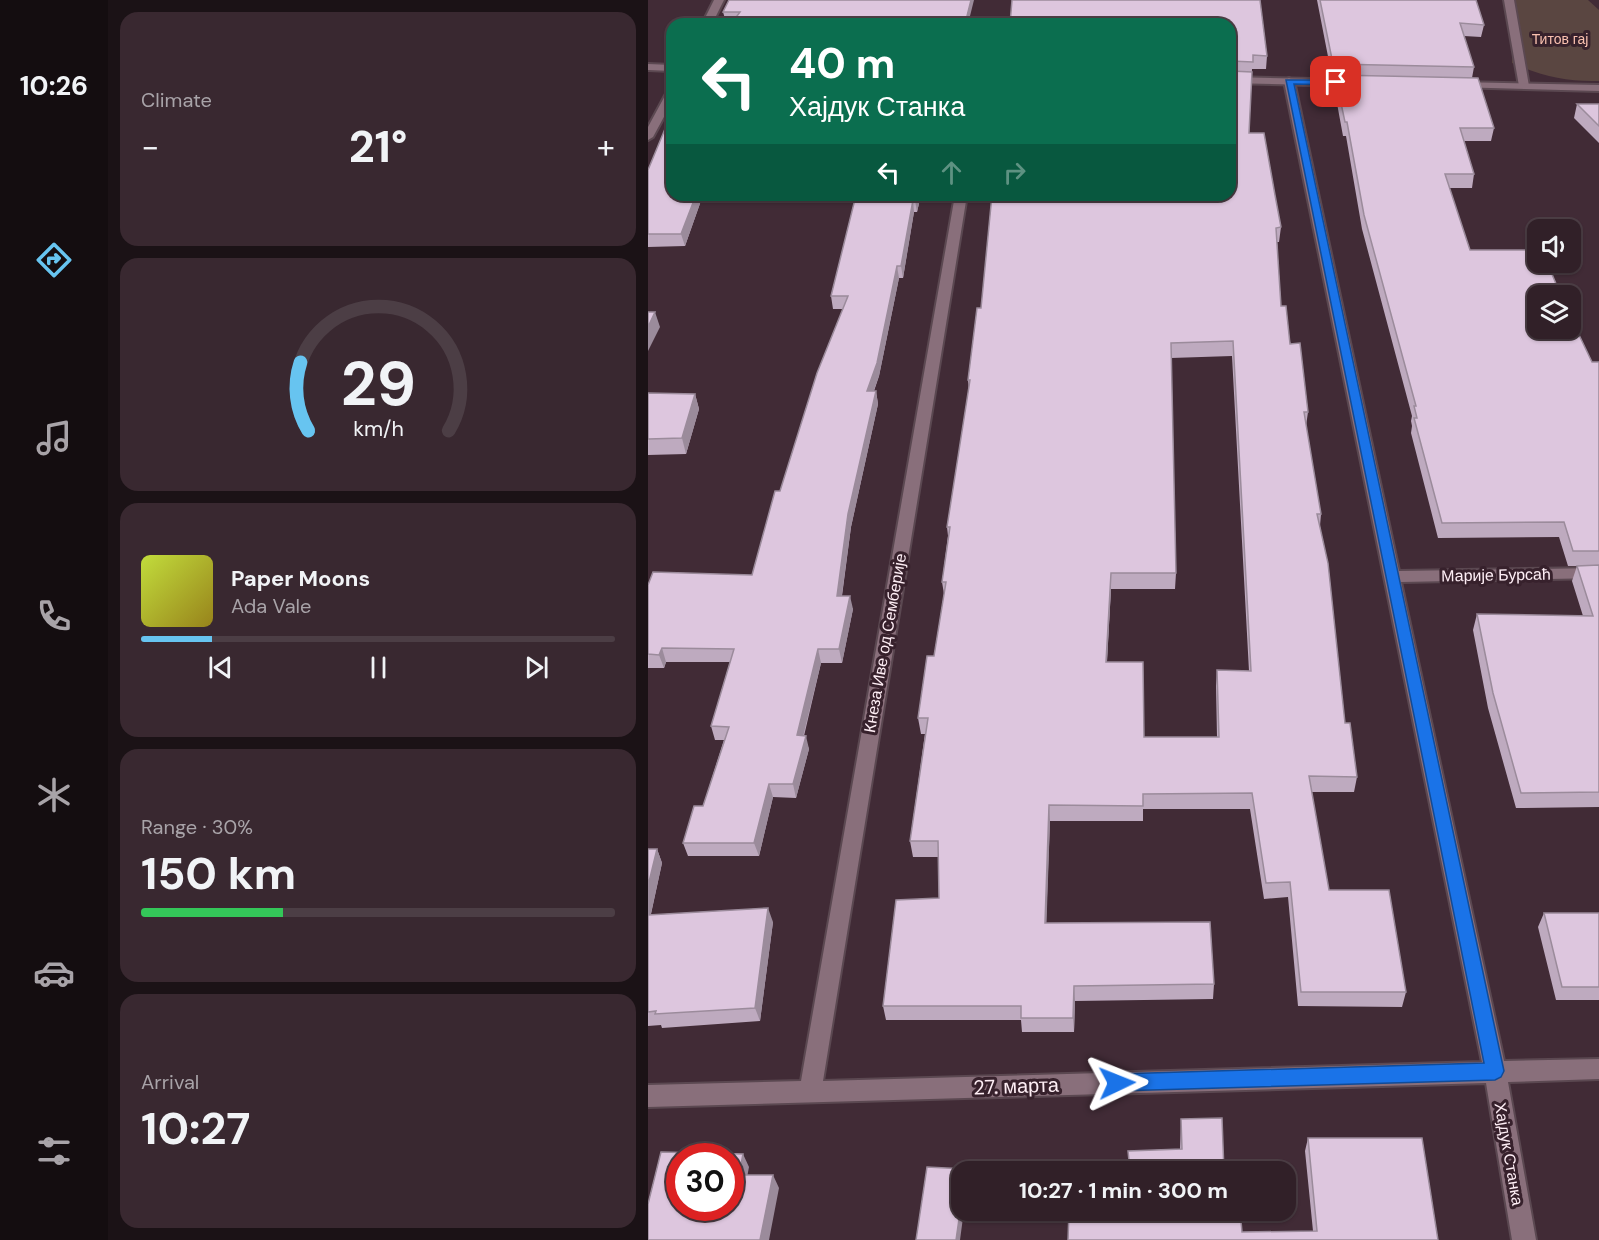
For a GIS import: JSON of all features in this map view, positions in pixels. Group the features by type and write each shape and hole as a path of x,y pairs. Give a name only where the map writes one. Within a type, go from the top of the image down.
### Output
{"street":[{"path":"710,18 719,0"},
{"path":"1509,0 1524,86"},
{"path":"648,67 666,68"},
{"path":"1236,80 1372,83"},
{"name":"Хајдук Станка","path":"1289,81 1495,1071 1524,1240"},
{"path":"1442,84 1599,88"},
{"path":"648,137 666,103"},
{"name":"Кнеза Иве од Семберије","path":"810,1092 960,201"},
{"name":"Марије Бурсаћ","path":"1392,577 1599,573"},
{"name":"27. марта","path":"648,1096 1495,1071 1599,1070"}],"green space":[{"name":"Титов гај","path":"1513,0 1588,0 1599,10 1599,81 1554,77 1512,63"}],"building":[{"path":"729,0 971,0 966,18 736,18 740,12 723,12"},
{"path":"1012,0 1260,0 1267,56 1253,55 1253,62 1236,61 1236,18 1010,18"},
{"path":"1320,0 1476,0 1484,25 1460,23 1474,67 1333,64"},
{"path":"1236,71 1252,72 1249,133 1264,133 1281,227 1276,228 1281,306 1286,306 1290,344 1300,343 1308,412 1304,412 1321,514 1317,514 1328,563 1345,723 1350,723 1357,777 1309,776 1329,890 1389,890 1406,992 1301,992 1290,882 1266,883 1252,793 1143,794 1143,806 1049,805 1045,923 1210,922 1214,984 1074,986 1073,1018 1021,1018 1021,1006 883,1006 896,900 939,898 938,841 910,841 928,718 918,718 927,656 934,656 946,582 942,582 950,527 947,527 970,380 968,380 977,308 981,308 991,201 1236,201","holes":["1233,341 1251,671 1217,670 1219,737 1144,737 1143,662 1106,662 1111,573 1176,573 1171,343"]},
{"path":"1335,75 1478,78 1494,128 1460,128 1474,174 1445,174 1470,250 1527,250 1527,273 1552,273 1556,285 1527,285 1527,339 1581,339 1592,362 1599,362 1599,551 1573,551 1564,522 1442,523 1414,418 1417,418 1414,406 1416,406 1364,215 1347,122 1345,122"},
{"path":"1577,104 1599,104 1599,126"},
{"path":"666,126 666,201 694,201 681,234 648,234 648,170"},
{"path":"855,201 913,201 901,266 897,266 877,363 867,391 876,391 848,514 837,596 850,596 839,649 818,649 797,735 806,736 793,784 769,784 754,843 683,843 694,806 703,806 729,727 711,726 734,649 662,648 659,655 648,654 648,585 653,572 752,575 775,491 780,491 817,373 848,296 831,296"},
{"path":"648,312 655,312 648,327"},
{"path":"648,393 695,394 682,438 648,439"},
{"path":"1599,565 1599,792 1521,793 1493,693 1477,614 1593,616 1577,566"},
{"path":"648,849 657,849 648,886"},
{"path":"768,908 755,1008 655,1014 656,1011 648,1012 648,915"},
{"path":"1544,913 1599,913 1599,987 1562,987"},
{"path":"1222,1118 1224,1161 1129,1161 1128,1151 1182,1149 1181,1119"},
{"path":"1308,1138 1422,1138 1438,1240 1068,1240 1069,1221 1241,1221 1242,1232 1317,1231"},
{"path":"661,1152 666,1152 666,1221 744,1221 744,1175 773,1175 760,1240 648,1240 648,1204"},
{"path":"1071,1160 1129,1161 1071,1161"},
{"path":"927,1167 951,1168 951,1221 959,1221 956,1240 916,1240"}],"route":[{"path":"1117,1083 1495,1071 1289,81 1336,82"}]}
